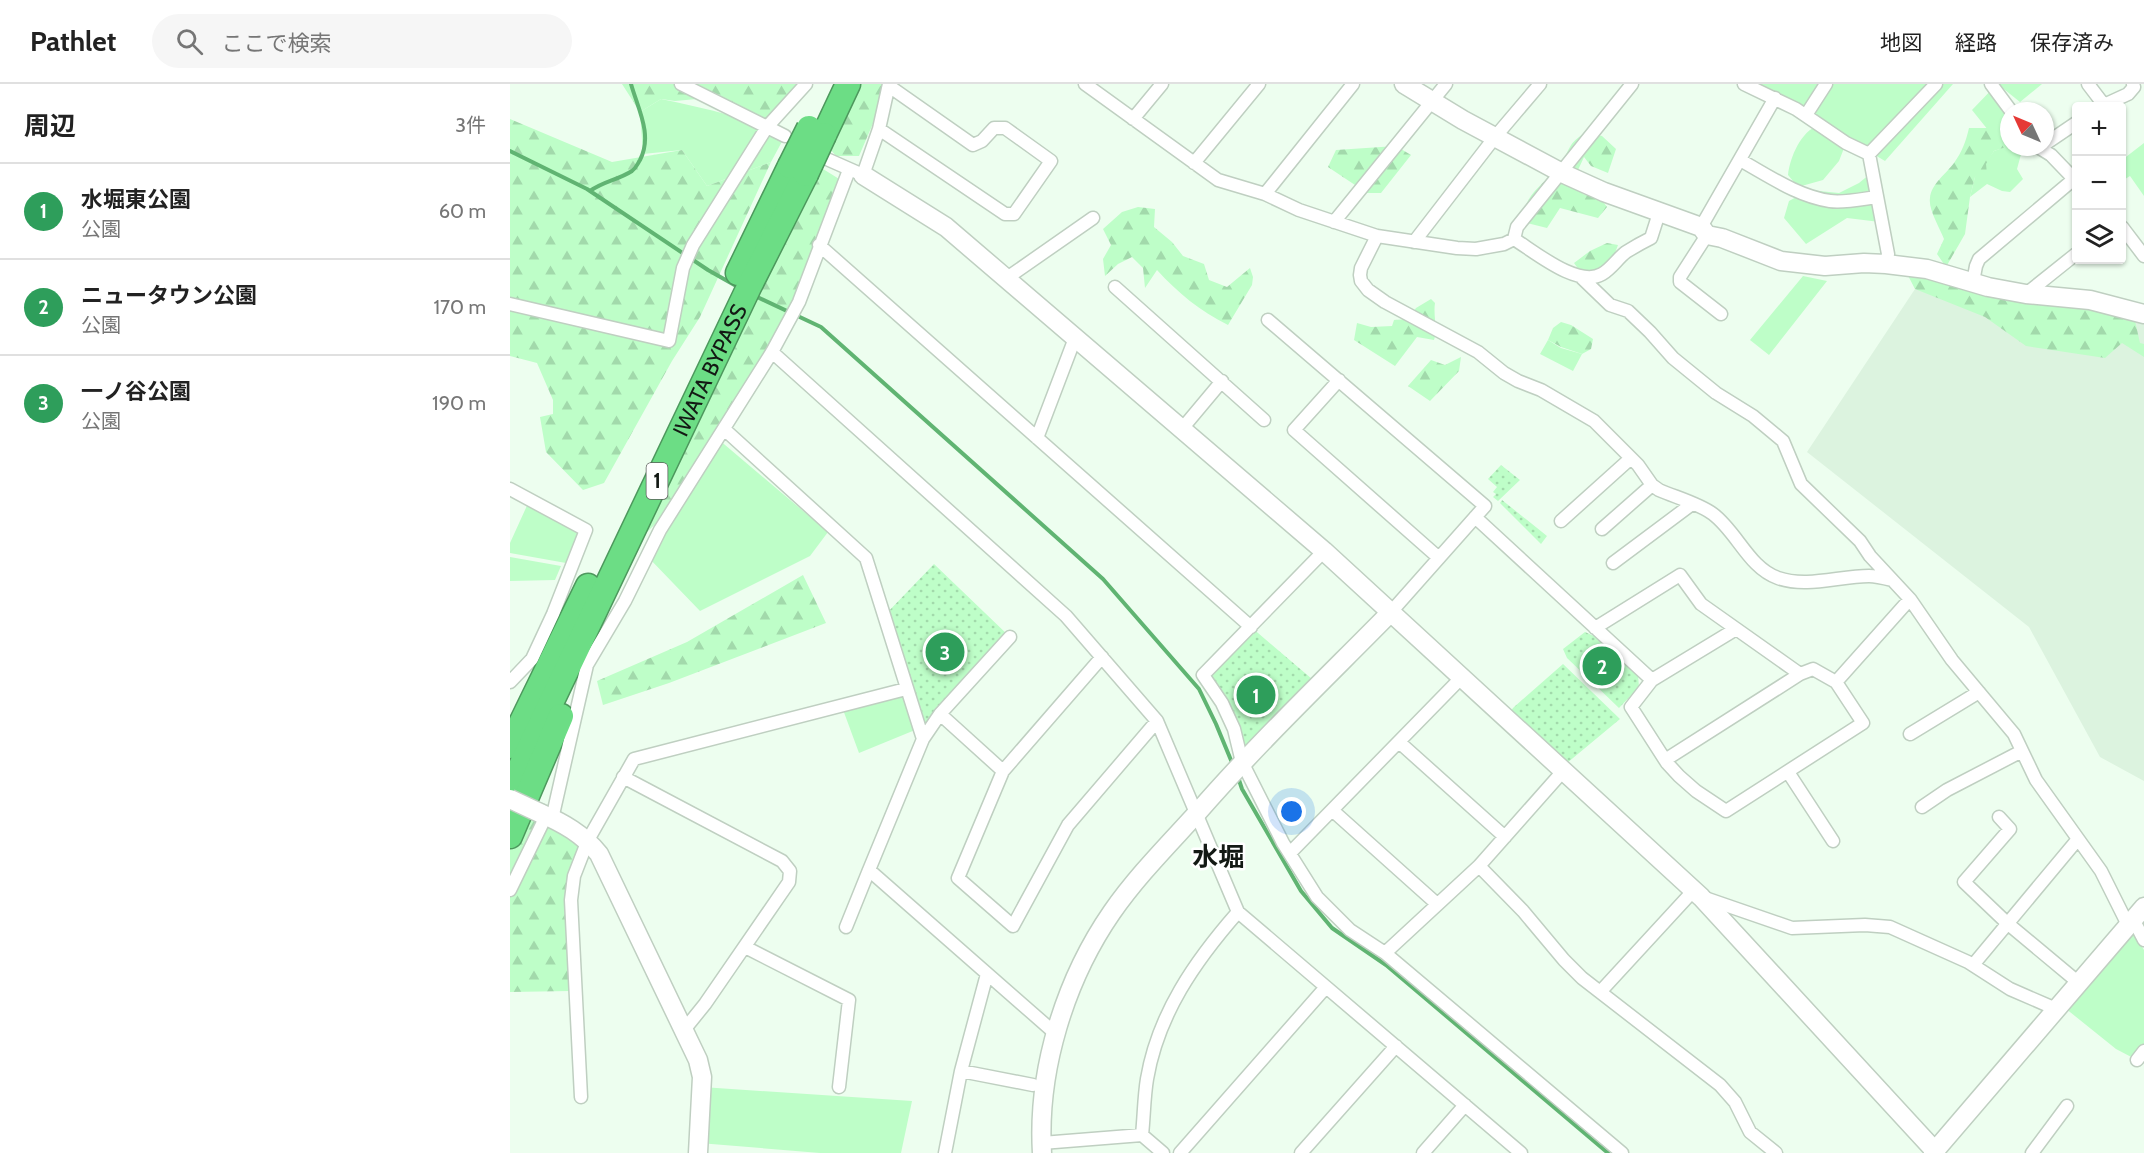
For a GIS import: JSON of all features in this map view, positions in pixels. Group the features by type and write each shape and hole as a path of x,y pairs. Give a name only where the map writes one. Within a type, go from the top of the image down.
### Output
{"highway":[{"name":"IWATA BYPASS","path":"510,789 580,622 816,131 830,84"},
{"name":"IWATA BYPASS","path":"816,131 848,84"},
{"name":"IWATA BYPASS","path":"510,746 580,622"},
{"name":"1","path":"510,721 531,681 580,622"},
{"path":"510,836 558,725 580,622"}],"street":[{"path":"681,84 785,136"},
{"path":"510,304 669,341 683,268 693,245 767,127 806,84"},
{"path":"1085,84 1218,180 1265,194 1295,209 1377,236 1457,248 1476,249 1504,244 1515,239"},
{"path":"1133,119 1162,84"},
{"path":"1194,163 1258,84"},
{"path":"1265,194 1353,84"},
{"path":"1404,84 1463,120 1604,192 1781,261 1825,266 1886,264 1927,269 2026,294 2090,300 2144,314"},
{"path":"1334,222 1446,84"},
{"path":"1414,242 1495,137 1540,84"},
{"path":"1515,239 1517,227 1632,84"},
{"path":"1744,84 1806,115 1846,143 1869,154"},
{"path":"1806,115 1826,84"},
{"path":"1869,154 1936,84"},
{"path":"1991,84 2004,102"},
{"path":"2088,84 2100,102"},
{"path":"2111,102 2128,94 2134,87 2133,84"},
{"path":"510,890 546,816 587,665 625,601 660,530 772,352 799,302 819,245 879,129 889,85 973,146 982,141 994,128 1005,128 1051,161 1014,214 1005,214 879,129"},
{"path":"1721,314 1680,282 1680,277 1740,160 1775,98"},
{"path":"2054,137 2072,126"},
{"path":"1869,154 1888,254 1886,264"},
{"path":"2052,156 2072,177"},
{"path":"830,160 856,172 946,227 1324,551 1698,893 1935,1152 2135,917"},
{"path":"1740,160 1790,188 1812,196 1832,201 1877,197"},
{"path":"1972,282 1979,259 2072,182"},
{"path":"1582,278 1602,274 1627,252 1651,238 1659,213"},
{"path":"1007,278 1094,218"},
{"path":"2126,233 2144,256"},
{"path":"1377,236 1361,268 1361,281 1368,290 1385,302 1478,352 1504,373 1541,390 1594,421 1631,458 1652,485 1712,513 1730,529 1761,569 1778,578 1797,581 1826,581 1869,576 1892,580"},
{"path":"1515,239 1559,267 1582,278 1610,305 1628,311 1673,358 1716,393 1753,416 1783,441 1802,484 1860,541 1870,556 1910,599 1952,660 2014,734 2036,780 2135,917 2144,940"},
{"path":"819,245 1251,627"},
{"path":"2026,294 2072,257"},
{"path":"1115,287 1264,420"},
{"path":"1163,1153 1142,1135 1042,1148 1042,1114 1049,1063 1056,1034 1081,966 1112,913 1130,888 1236,768 1391,612 1485,506 1268,320"},
{"path":"1037,438 1076,338"},
{"path":"772,352 1066,616 1157,721 1238,912 1521,1153"},
{"path":"1338,380 1294,430 1439,558"},
{"path":"1181,430 1222,381"},
{"path":"724,429 866,558 923,739"},
{"path":"1561,521 1631,458"},
{"path":"1602,529 1652,485"},
{"path":"510,489 586,530 553,614 532,659 510,682"},
{"path":"1613,563 1692,504"},
{"path":"1475,517 1652,681"},
{"path":"1324,551 1203,675 1222,703 1234,729 1236,768 1317,897 1332,914 1350,930 1385,953 1622,1153"},
{"path":"1595,628 1680,575 1701,604 1800,674"},
{"path":"1836,682 1910,599"},
{"path":"1665,760 1800,674 1814,669 1836,682 1863,723 1726,811 1696,791 1665,760 1631,707 1652,681 1736,629"},
{"path":"846,927 923,739 940,714 1010,637"},
{"path":"1102,657 1003,771 958,879 1013,926 1068,825 1157,721"},
{"path":"1290,853 1462,677"},
{"path":"581,1097 571,900 574,876 588,840 634,759 906,689"},
{"path":"1910,734 1979,692"},
{"path":"940,714 1003,771"},
{"path":"1399,742 1505,837"},
{"path":"1922,807 1947,790 2022,751"},
{"path":"1385,953 1479,866 1564,770"},
{"path":"1788,772 1833,841"},
{"path":"623,777 782,861 790,871 789,882 705,1004 684,1030"},
{"path":"510,799 567,826 588,840 599,854 698,1060 702,1077 698,1153"},
{"path":"1332,810 1437,904"},
{"path":"1999,817 2010,829 1964,882 2007,923 2079,983"},
{"path":"1973,964 2078,839"},
{"path":"1479,866 1523,910 1582,978 1720,1085 1735,1102 1750,1132 1776,1153"},
{"path":"869,870 1056,1034"},
{"path":"1698,893 1792,928 1865,925 1890,927 1973,964 2010,988 2056,1009"},
{"path":"1601,991 1698,893"},
{"path":"1142,1135 1147,1079 1160,1029 1184,981 1208,946 1238,912"},
{"path":"745,947 849,1000 839,1087"},
{"path":"945,1153 961,1071 987,974"},
{"path":"1179,1153 1326,987"},
{"path":"1301,1153 1396,1046"},
{"path":"961,1071 1033,1085"},
{"path":"1423,1153 1465,1105"},
{"path":"2032,1153 2067,1106"}],"shaded area":[{"path":"1906,268 2144,314 2144,781 2100,757 2029,627 1807,452 1915,289"}],"green space":[{"path":"622,84 804,84 785,98 762,125 717,110 708,98 675,101 661,99 640,112"},
{"path":"850,84 890,84 859,156 836,156 825,143"},
{"path":"1755,84 1953,84 1885,161"},
{"path":"1997,84 2042,84 2020,102 2000,86 2012,102 2000,102 2000,128 1988,130 1972,110"},
{"path":"661,99 740,118 785,136 771,162 707,186 682,150 643,154 640,112"},
{"path":"510,119 612,162 682,150 707,186 771,162 700,317 672,361 604,483 583,490 546,452 540,417 553,414 553,400 537,363 510,356"},
{"path":"1819,125 1846,143 1839,161 1823,180 1798,187 1788,175 1791,160 1802,139"},
{"path":"1969,128 2000,128 2000,149 1994,151 1986,164 1987,174 1975,177 1965,234 1946,267 1937,254 1944,239 1932,213 1930,198 1936,184 1951,167 1965,142"},
{"path":"1586,132 1602,136 1616,149 1608,173 1591,166 1584,157 1573,181 1583,194 1601,199 1607,207 1598,218 1560,208 1547,228 1523,222 1524,212 1531,196 1560,164 1572,144"},
{"path":"2144,143 2144,196 2130,176 2126,178 2126,157"},
{"path":"1396,146 1411,155 1381,193 1367,193 1328,167 1336,150"},
{"path":"2000,149 2000,156 2021,156 2017,169 2023,179 2010,192 1987,184 1970,197 1975,177 1994,151"},
{"path":"815,164 844,182 799,302 678,502 647,532 672,450"},
{"path":"1876,169 1888,223 1847,218 1806,244 1784,218 1789,201 1809,190 1839,193 1859,183"},
{"path":"1138,207 1155,209 1154,227 1172,242 1183,256 1204,264 1209,280 1227,287 1250,268 1253,277 1252,285 1228,325 1190,301 1157,270 1145,288 1143,268 1132,257 1118,264 1105,276 1103,259 1111,245 1103,229 1122,212"},
{"path":"1607,243 1618,245 1612,261 1595,272 1579,270 1574,263 1590,251"},
{"path":"1902,264 2133,312 2140,343 2144,344 2144,357 2122,343 2105,358 2026,346 1985,317 1915,289"},
{"path":"1803,276 1827,281 1769,355 1750,340"},
{"path":"1431,299 1435,303 1434,340 1417,337 1395,366 1354,340 1357,323 1371,327 1392,326 1394,320 1408,319 1416,308"},
{"path":"1561,322 1571,325 1593,339 1591,349 1582,354 1548,340 1553,328"},
{"path":"1548,340 1561,348 1582,354 1573,371 1540,354"},
{"path":"1461,357 1459,371 1430,401 1408,386 1431,360 1445,365"},
{"path":"718,439 828,532 810,556 700,611 647,556"},
{"path":"1501,465 1520,480 1498,501 1493,497 1496,494 1493,492 1497,487 1488,479"},
{"path":"530,499 581,527 566,563 510,553 510,543"},
{"path":"1502,500 1547,536 1541,544 1500,503"},
{"path":"510,557 561,566 555,580 510,581"},
{"path":"934,564 1010,637 920,728 884,616"},
{"path":"803,575 826,623 669,683 603,705 597,681 687,642"},
{"path":"1251,627 1312,679 1241,755 1203,675"},
{"path":"1585,632 1596,637 1638,675 1639,687 1619,708 1567,658 1563,649"},
{"path":"1563,664 1620,719 1561,768 1505,717"},
{"path":"906,689 920,728 859,753 842,707"},
{"path":"523,814 588,840 574,879 571,991 510,992 510,843"},
{"path":"2128,925 2144,950 2144,1045 2137,1060 2116,1049 2060,1004"},
{"path":"702,1087 912,1101 901,1153 820,1153 699,1143"}],"waterway":[{"path":"590,191 632,171 644,151 645,132 631,84"},
{"path":"510,151 587,189 708,270 738,287"},
{"path":"753,295 821,327 1103,579 1199,689 1233,765"},
{"path":"1238,777 1242,789 1301,891 1332,928 1386,965 1608,1153"}],"place":[{"name":"一ノ谷公園","path":"945,652"},
{"name":"ニュータウン公園","path":"1602,666"},
{"name":"水堀東公園","path":"1256,695"}],"district":[{"name":"水堀","path":"1218,857"}]}
